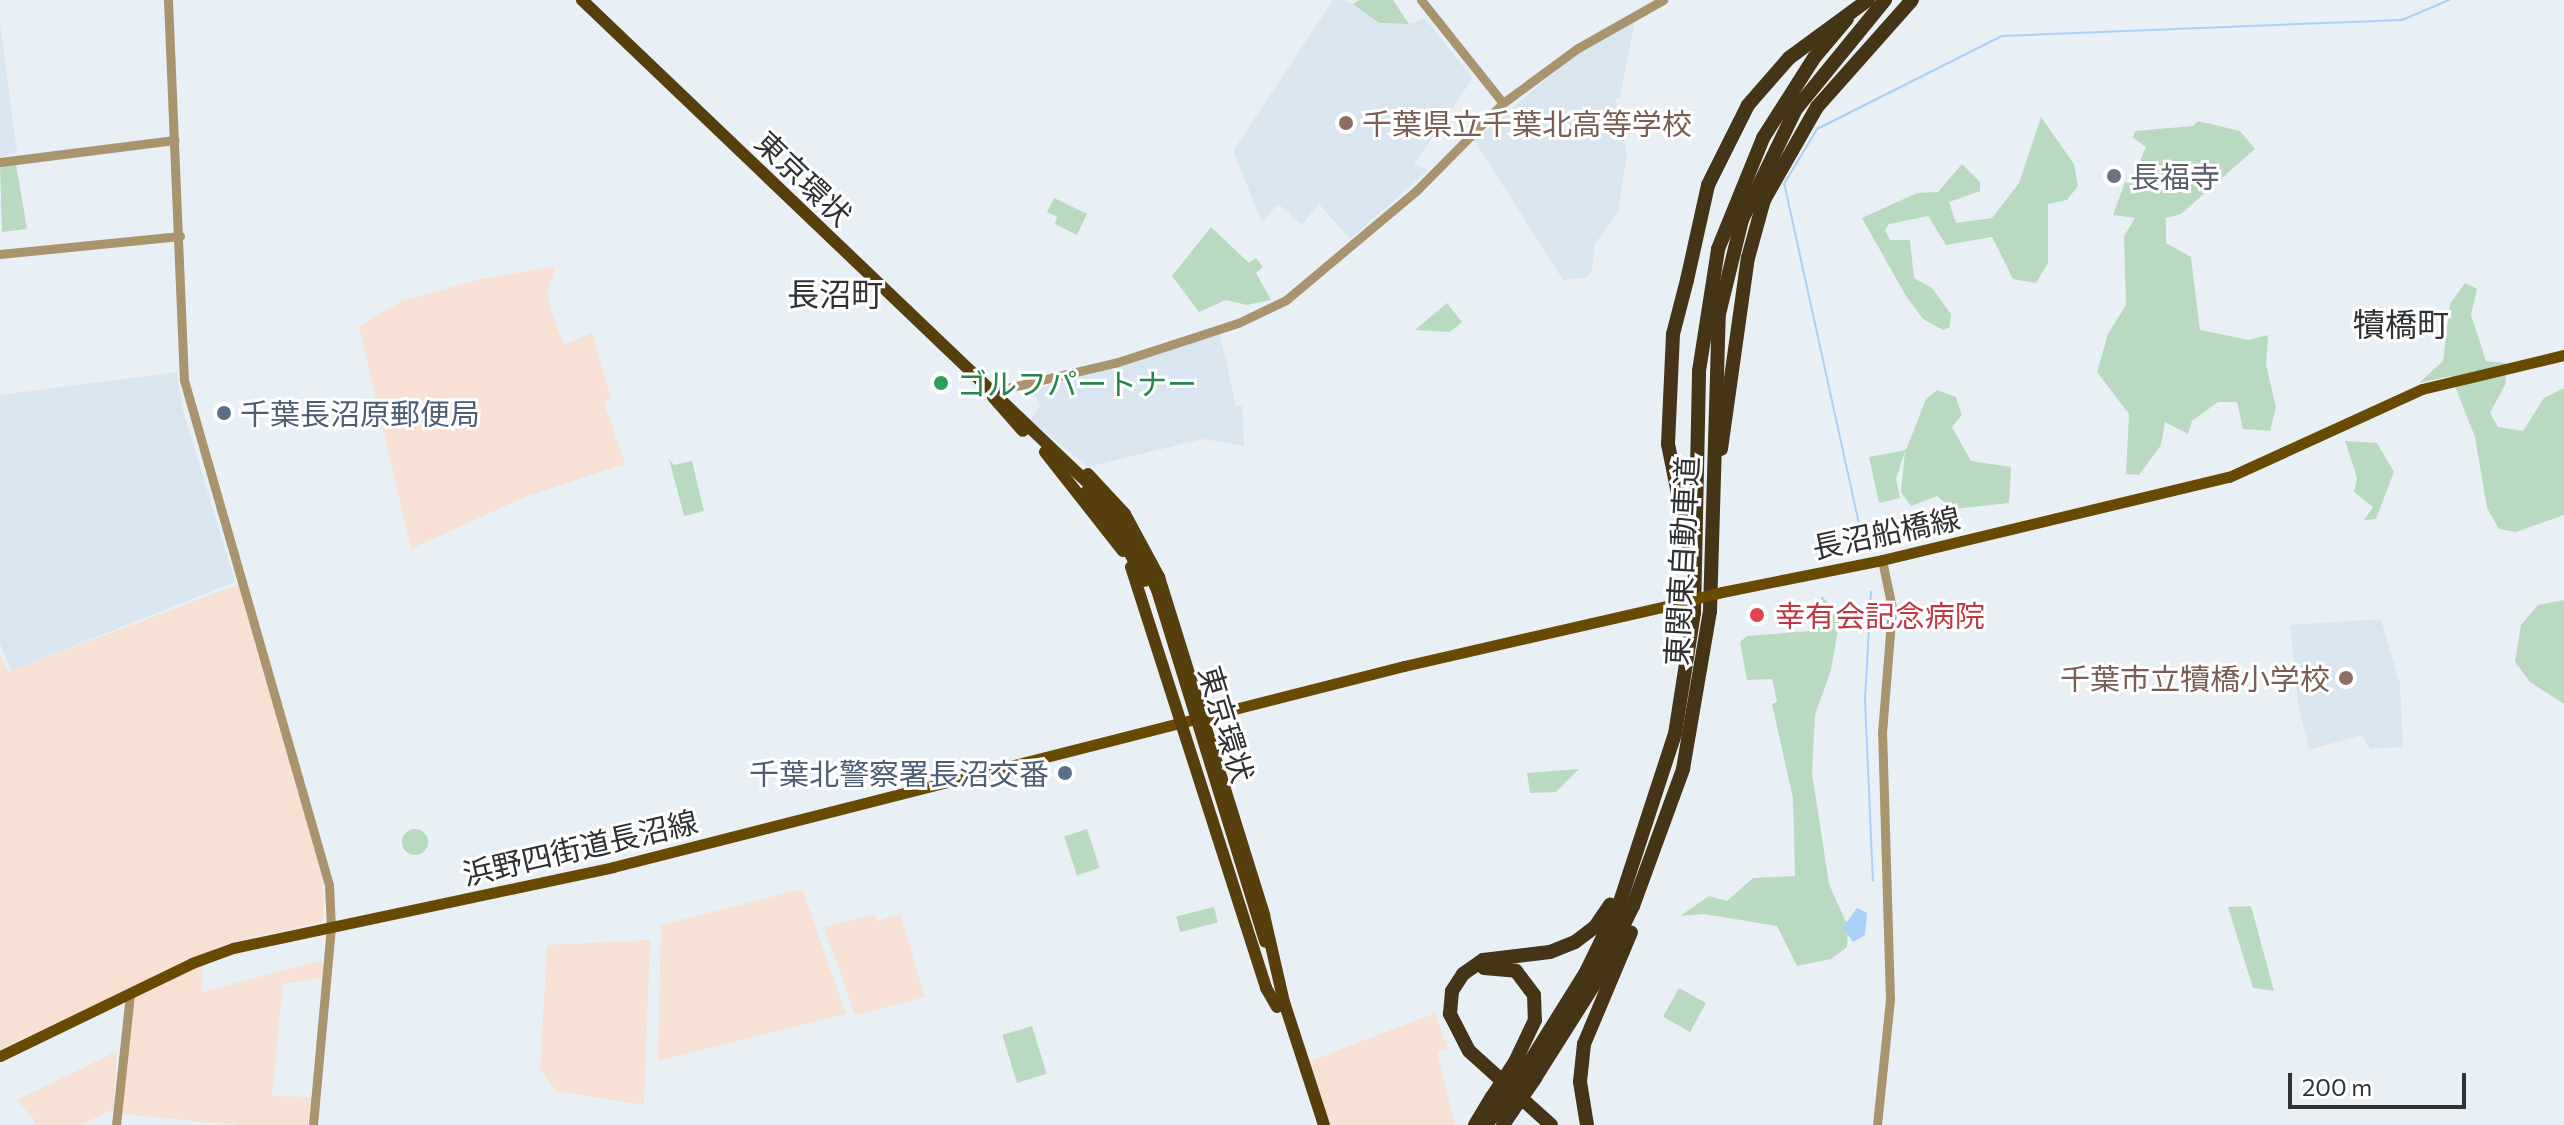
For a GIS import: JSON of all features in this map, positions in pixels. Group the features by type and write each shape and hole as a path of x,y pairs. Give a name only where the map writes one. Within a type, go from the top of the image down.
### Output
{"highway":[{"name":"東京環状","path":"582,0 1088,489 1129,549 1152,600 1262,942 1316,1125"},
{"path":"1696,586 1668,444 1673,334 1708,185 1734,126 1789,58 1866,0"},
{"name":"東関東自動車道","path":"1486,1125 1525,1070 1586,972 1620,902 1668,763 1687,674 1696,586 1699,371 1718,249 1769,127 1814,58 1866,0"},
{"name":"東関東自動車道","path":"1525,1070 1597,980 1655,855 1696,714 1716,587 1714,373 1731,253 1757,181 1796,109 1885,0"},
{"path":"1716,587 1722,434 1748,258 1764,200 1817,107 1912,0"},
{"path":"1048,449 1102,487 1144,545 1205,718 1279,966 1281,1007"},
{"path":"1048,449 1123,550 1145,599 1248,934 1281,1007"},
{"path":"1551,1125 1469,1051 1450,1014 1452,991 1463,974 1483,960 1565,947 1595,927 1622,882 1668,763"},
{"path":"1587,1125 1580,1082 1584,1044 1635,922 1655,855"},
{"path":"1475,1125 1503,1103 1525,1070 1535,1020 1534,995 1516,971 1485,968 1462,985 1457,1007 1462,1027 1485,1059 1559,1125"},
{"name":"東京環状","path":"1281,1007 1324,1125"},
{"name":"東関東自動車道","path":"1503,1103 1503,1125"}],"main road":[{"name":"長沼船橋線","path":"1205,718 1678,603 1716,587 1882,560 2229,477 2422,389 2564,355"},
{"name":"浜野四街道長沼線","path":"0,1056 211,955 613,867 1205,718"}],"street":[{"path":"168,0 186,391 321,850 331,927 313,1125"},
{"path":"1421,0 1503,103"},
{"path":"990,392 1118,362 1238,323 1286,300 1416,191 1503,103 1578,48 1663,0"},
{"path":"0,162 175,140"},
{"path":"0,254 180,236"},
{"path":"1877,1125 1890,999 1882,733 1892,608 1882,560"},
{"path":"116,1125 130,994"}],"shaded area":[{"name":"千葉県立千葉北高等学校","path":"1333,0 1345,0 1380,24 1409,24 1425,18 1473,78 1414,164 1428,170 1350,239 1319,204 1302,225 1278,204 1262,222 1233,151"},
{"path":"1635,20 1620,98 1616,99 1627,154 1618,212 1595,244 1592,271 1586,278 1563,280 1474,140 1579,52"},
{"path":"0,23 17,152 0,157"},
{"path":"556,266 547,293 552,312 564,345 592,333 611,398 604,402 625,464 527,496 411,549 359,326 402,301 481,279"},
{"path":"1220,334 1236,406 1242,406 1244,446 1203,439 1088,467 1030,420 1040,406 1033,390"},
{"path":"177,372 183,410 235,582 11,671 0,644 0,395"},
{"path":"239,584 323,879 323,922 231,942 0,1049 0,654 8,672"},
{"name":"千葉市立犢橋小学校","path":"2381,619 2400,684 2403,747 2370,749 2362,735 2309,750 2298,704 2290,625"},
{"path":"802,889 846,1014 658,1061 661,925"},
{"path":"875,914 878,921 900,914 925,997 855,1015 824,927"},
{"path":"650,940 644,1105 556,1091 540,1070 547,945"},
{"path":"322,960 324,977 283,984 272,1096 312,1097 310,1125 239,1125 119,1114 132,997 202,963 202,992"},
{"path":"1435,1013 1448,1049 1437,1051 1455,1125 1329,1125 1308,1062"},
{"path":"117,1051 113,1110 80,1125 38,1125 17,1100"}],"green space":[{"path":"1360,0 1393,0 1409,24 1379,23 1352,4"},
{"path":"2041,117 2074,164 2078,186 2067,200 2048,204 2048,263 2036,283 2013,279 1992,237 1946,245 1928,216 1889,224 1885,230 1890,240 1910,240 1914,278 1932,288 1951,314 1950,327 1943,330 1923,319 1906,296 1862,218 1917,193 1938,192 1962,164 1980,182 1980,191 1949,202 1956,223 1992,218 2019,183"},
{"path":"2198,121 2240,131 2255,149 2181,214 2166,218 2166,243 2191,257 2200,330 2249,340 2268,335 2266,365 2276,407 2270,431 2243,429 2237,402 2218,402 2192,421 2188,434 2165,422 2161,445 2139,475 2126,474 2129,414 2097,372 2108,334 2126,305 2124,236 2135,218 2113,215 2125,182 2160,190 2131,182 2146,147 2133,138 2135,131 2193,126"},
{"path":"16,164 27,229 2,232 0,166"},
{"path":"1054,198 1087,214 1077,235 1055,224 1057,217 1047,212"},
{"path":"1211,227 1249,263 1256,258 1263,267 1256,273 1271,300 1247,305 1226,300 1199,312 1172,276"},
{"path":"2465,283 2477,289 2471,315 2486,361 2505,363 2506,383 2490,413 2498,427 2523,431 2544,398 2564,388 2564,515 2516,532 2499,529 2487,508 2475,437 2451,376 2419,383 2443,361 2450,304"},
{"path":"1447,303 1462,322 1450,332 1415,330"},
{"path":"1937,390 1956,397 1962,415 1952,427 1971,461 2011,467 2009,503 1953,509 1937,496 1911,506 1901,492 1905,451 1896,479 1900,498 1879,503 1869,457 1906,450 1926,399"},
{"path":"2345,441 2377,443 2394,472 2376,519 2364,520 2373,507 2354,492 2357,478"},
{"path":"669,459 674,465 692,461 704,511 684,516"},
{"path":"1822,596 1840,618 1831,670 1815,715 1812,773 1829,884 1848,927 1847,947 1831,959 1797,966 1777,926 1704,914 1680,916 1709,896 1727,901 1753,878 1795,876 1793,798 1772,704 1777,702 1772,679 1747,680 1740,642 1747,636 1810,631"},
{"path":"2564,600 2564,704 2530,682 2515,662 2521,625 2538,605"},
{"path":"1579,769 1556,792 1530,793 1527,773"},
{"path":"415,829 424,833 428,842 424,851 415,855 406,851 402,842 406,833"},
{"path":"1087,829 1100,868 1077,875 1064,836"},
{"path":"2251,906 2274,991 2253,988 2228,907"},
{"path":"1214,907 1218,923 1180,932 1176,916"},
{"path":"1679,988 1706,1003 1690,1032 1663,1017"},
{"path":"1032,1026 1047,1074 1017,1083 1002,1035"}],"water":[{"path":"1857,908 1867,913 1865,935 1853,942 1843,927"}],"waterway":[{"path":"1863,542 1784,184 1817,129 2002,36 2402,20 2449,0"},
{"path":"1871,592 1865,700 1873,881"}],"place":[{"name":"千葉県立千葉北高等学校","path":"1346,123"},
{"name":"長福寺","path":"2114,176"},
{"name":"ゴルフパートナー","path":"941,383"},
{"name":"千葉長沼原郵便局","path":"224,413"},
{"name":"幸有会記念病院","path":"1757,615"},
{"name":"千葉市立犢橋小学校","path":"2346,678"},
{"name":"千葉北警察署長沼交番","path":"1065,773"}],"district":[{"name":"長沼町","path":"835,293"},
{"name":"犢橋町","path":"2401,323"}]}
